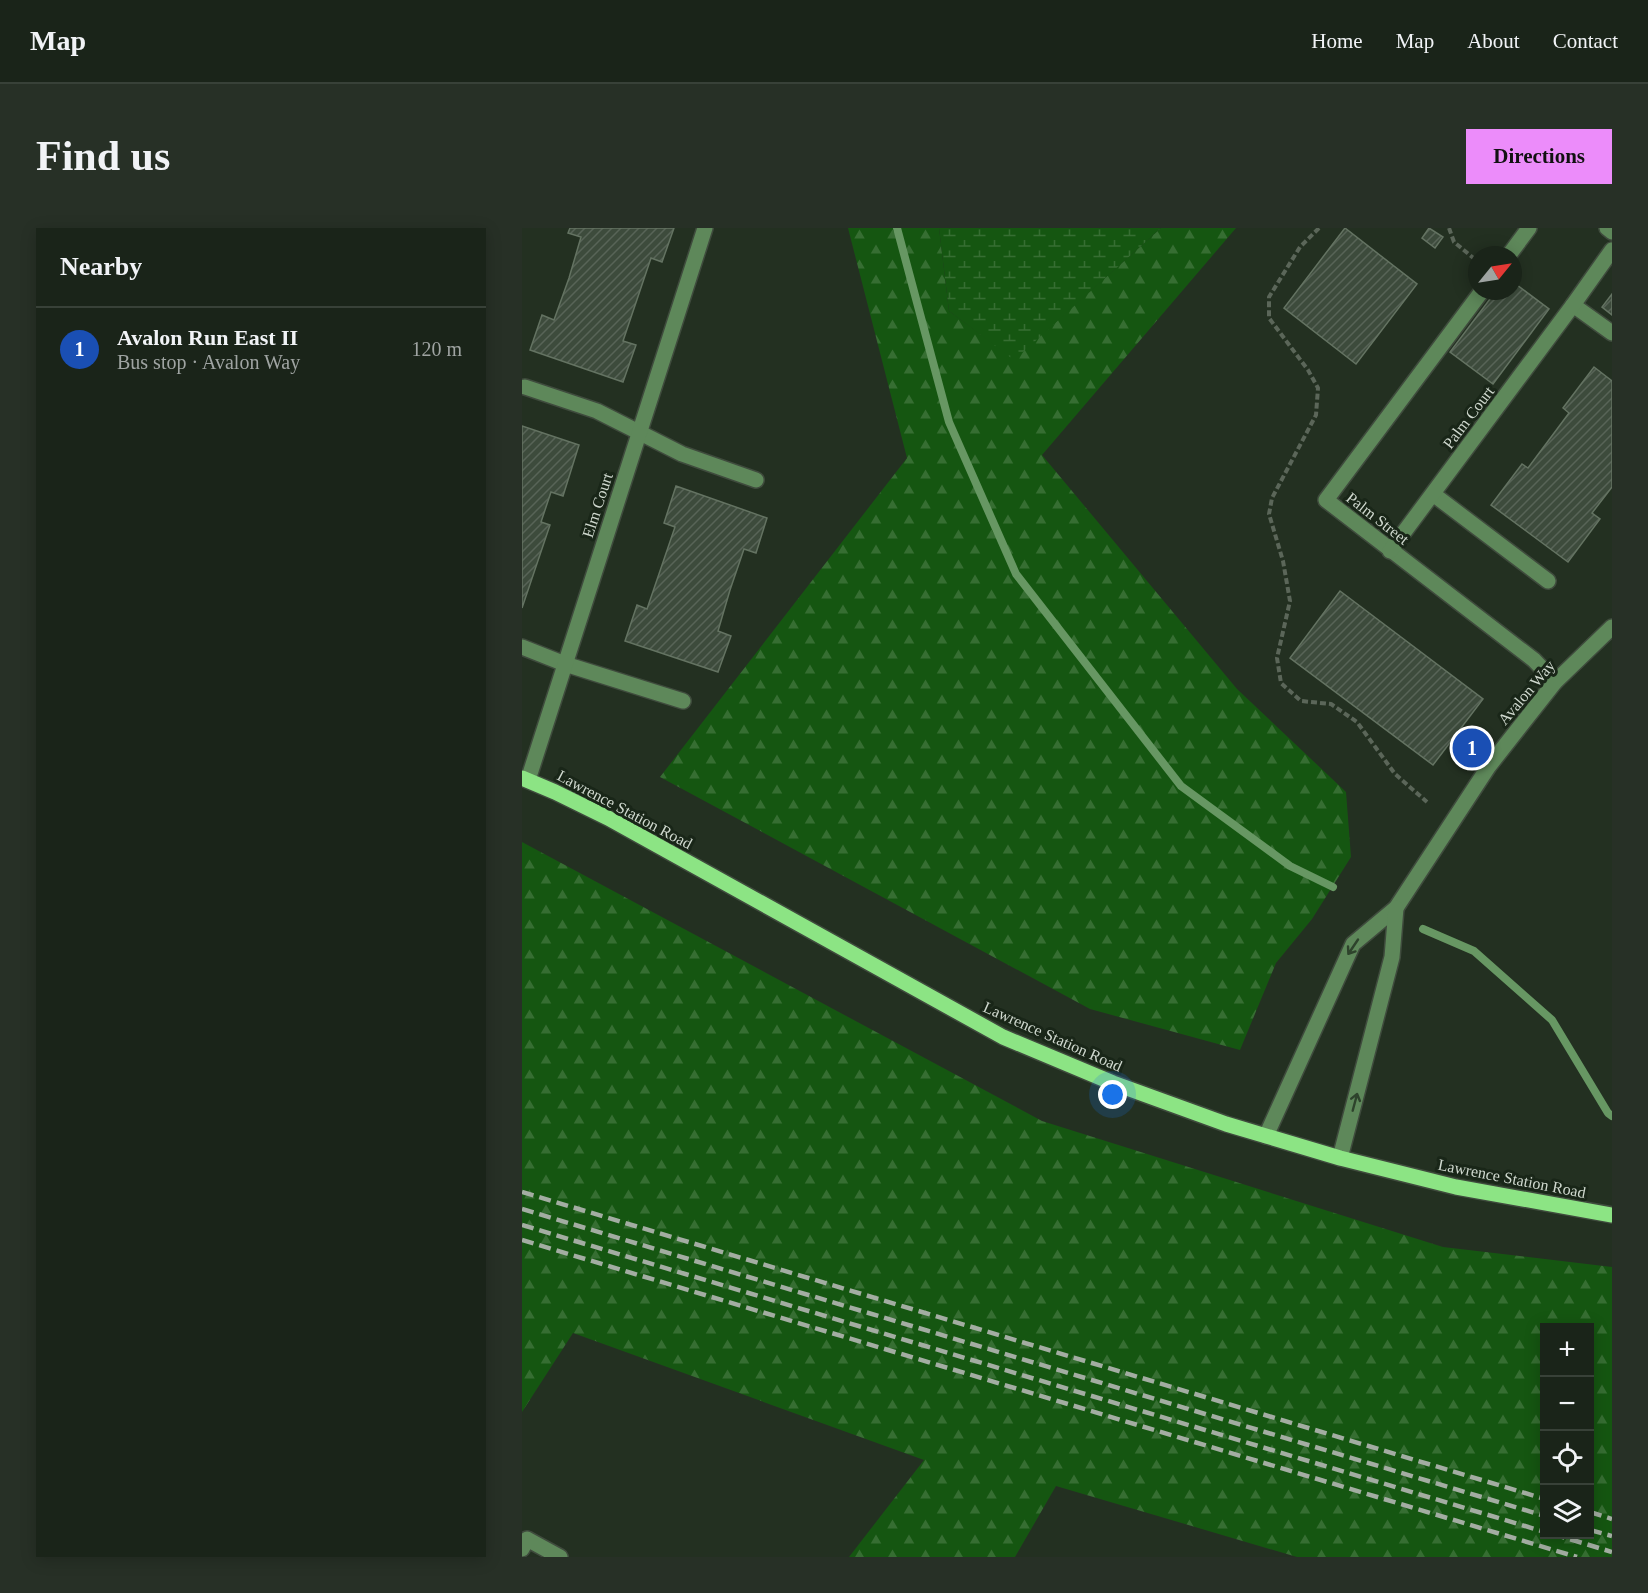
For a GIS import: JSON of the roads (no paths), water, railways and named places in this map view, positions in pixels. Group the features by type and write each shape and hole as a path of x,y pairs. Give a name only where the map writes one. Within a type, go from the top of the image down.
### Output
{"main road":[{"name":"Lawrence Station Road","path":"525,779 608,818 1003,1037 1113,1083 1226,1124 1340,1158 1456,1187 1612,1215"}],"street":[{"path":"1516,246 1529,228"},
{"path":"1607,228 1612,232"},
{"name":"Elm Court","path":"525,779 565,664 703,234"},
{"name":"Palm Court","path":"1390,551 1574,305 1612,250"},
{"name":"Palm Street","path":"1475,300 1326,500 1534,660 1555,682"},
{"path":"1574,305 1612,333"},
{"path":"525,387 597,411 682,454 756,480"},
{"path":"1433,494 1548,581"},
{"name":"Avalon Way","path":"1266,1136 1353,944 1396,908 1489,766 1555,682 1612,627"},
{"path":"522,647 565,664 683,701"},
{"name":"Avalon Way","path":"1340,1158 1392,957 1396,908"},
{"path":"522,1549 527,1539 561,1557"}],"waterway":[{"path":"897,228 949,422 1016,574 1181,786 1290,866 1333,887"},
{"path":"1423,929 1474,951 1552,1020 1608,1113 1612,1116"}],"railway":[{"path":"522,1192 1540,1497"},
{"path":"522,1209 1540,1514"},
{"path":"522,1225 1540,1530"},
{"path":"522,1240 1577,1557"},
{"path":"1594,1513 1612,1519"},
{"path":"1594,1531 1612,1536"},
{"path":"1569,1539 1612,1552"}],"place":[{"name":"Avalon Run East II","path":"1472,748"}]}
